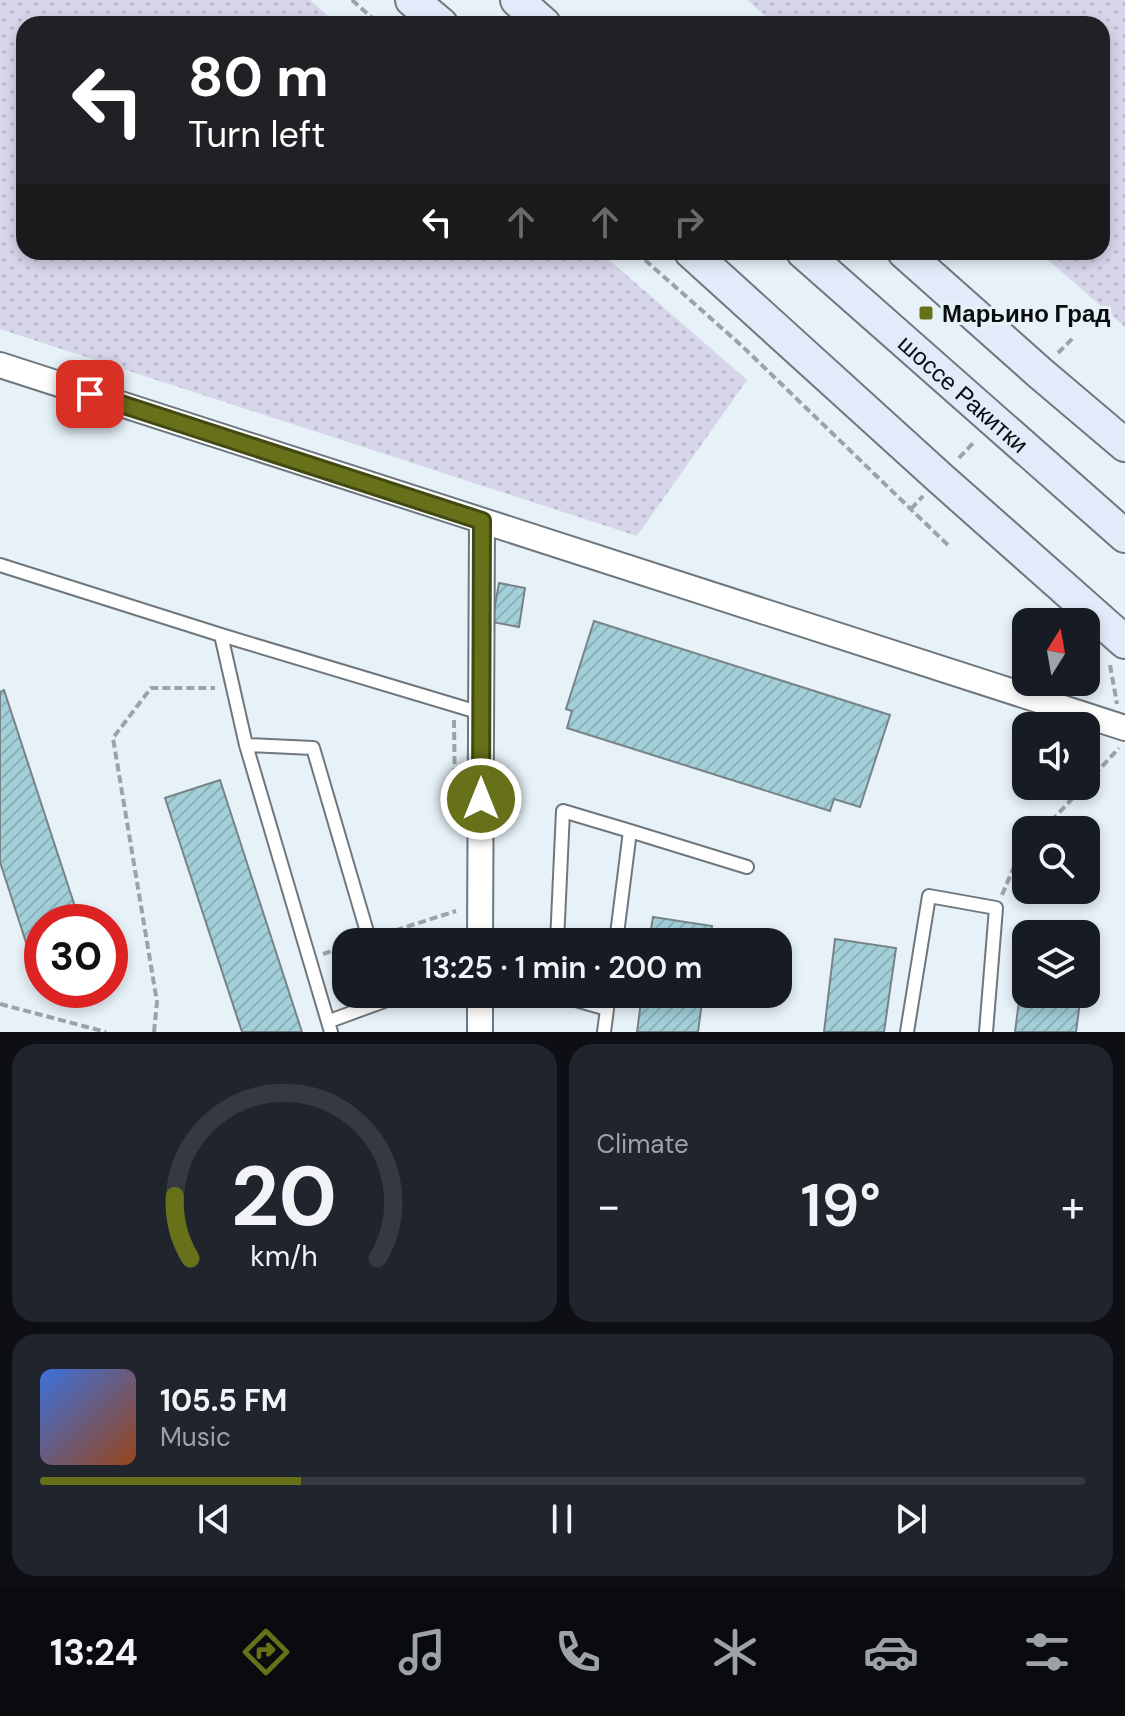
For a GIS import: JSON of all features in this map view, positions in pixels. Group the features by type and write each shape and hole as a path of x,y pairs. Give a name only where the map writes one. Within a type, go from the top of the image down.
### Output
{"street":[{"path":"412,0 431,16"},
{"path":"700,260 1125,642"},
{"name":"шоссе Ракитки","path":"812,260 1125,536"},
{"path":"913,260 1125,445"},
{"path":"0,365 1125,728"},
{"path":"480,928 482,521"},
{"path":"480,1008 480,1032"}],"lane":[{"path":"0,565 481,713"},
{"path":"221,635 246,745 333,1026 370,1008"},
{"path":"246,745 313,748 366,928"},
{"path":"558,928 563,811 747,867"},
{"path":"618,928 630,831"},
{"path":"907,1032 929,896 996,908 986,1032"},
{"path":"604,1008 607,1009 604,1032"}],"path":[{"path":"352,0 370,16"},
{"path":"645,260 742,346 950,547"},
{"path":"154,1032 157,1002 113,738 151,688 233,687"},
{"path":"1056,816 1071,800"},
{"path":"996,908 1012,871"},
{"path":"405,928 456,911"},
{"path":"0,1004 106,1032"}],"shaded area":[{"path":"0,0 310,0 328,16 16,16 16,260 609,260 747,380 637,536 0,329"},
{"path":"747,0 1125,0 1125,327 1048,260 1110,260 1110,16 766,16"}],"building":[{"path":"499,583 525,588 519,627 492,622"},
{"path":"594,621 890,715 860,807 834,799 830,811 567,728 572,711 566,709"},
{"path":"4,690 74,904 24,904 24,936 0,862 0,692"},
{"path":"220,780 302,1032 242,1032 165,798"},
{"path":"653,917 712,926 712,928 651,928"},
{"path":"835,939 896,948 884,1032 824,1032"},
{"path":"640,1008 701,1008 698,1032 637,1032"},
{"path":"1018,1008 1079,1008 1076,1032 1015,1032"}],"place":[{"name":"Марьино Град","path":"926,313"}],"route":[{"path":"90,394 482,521 481,799"}]}
